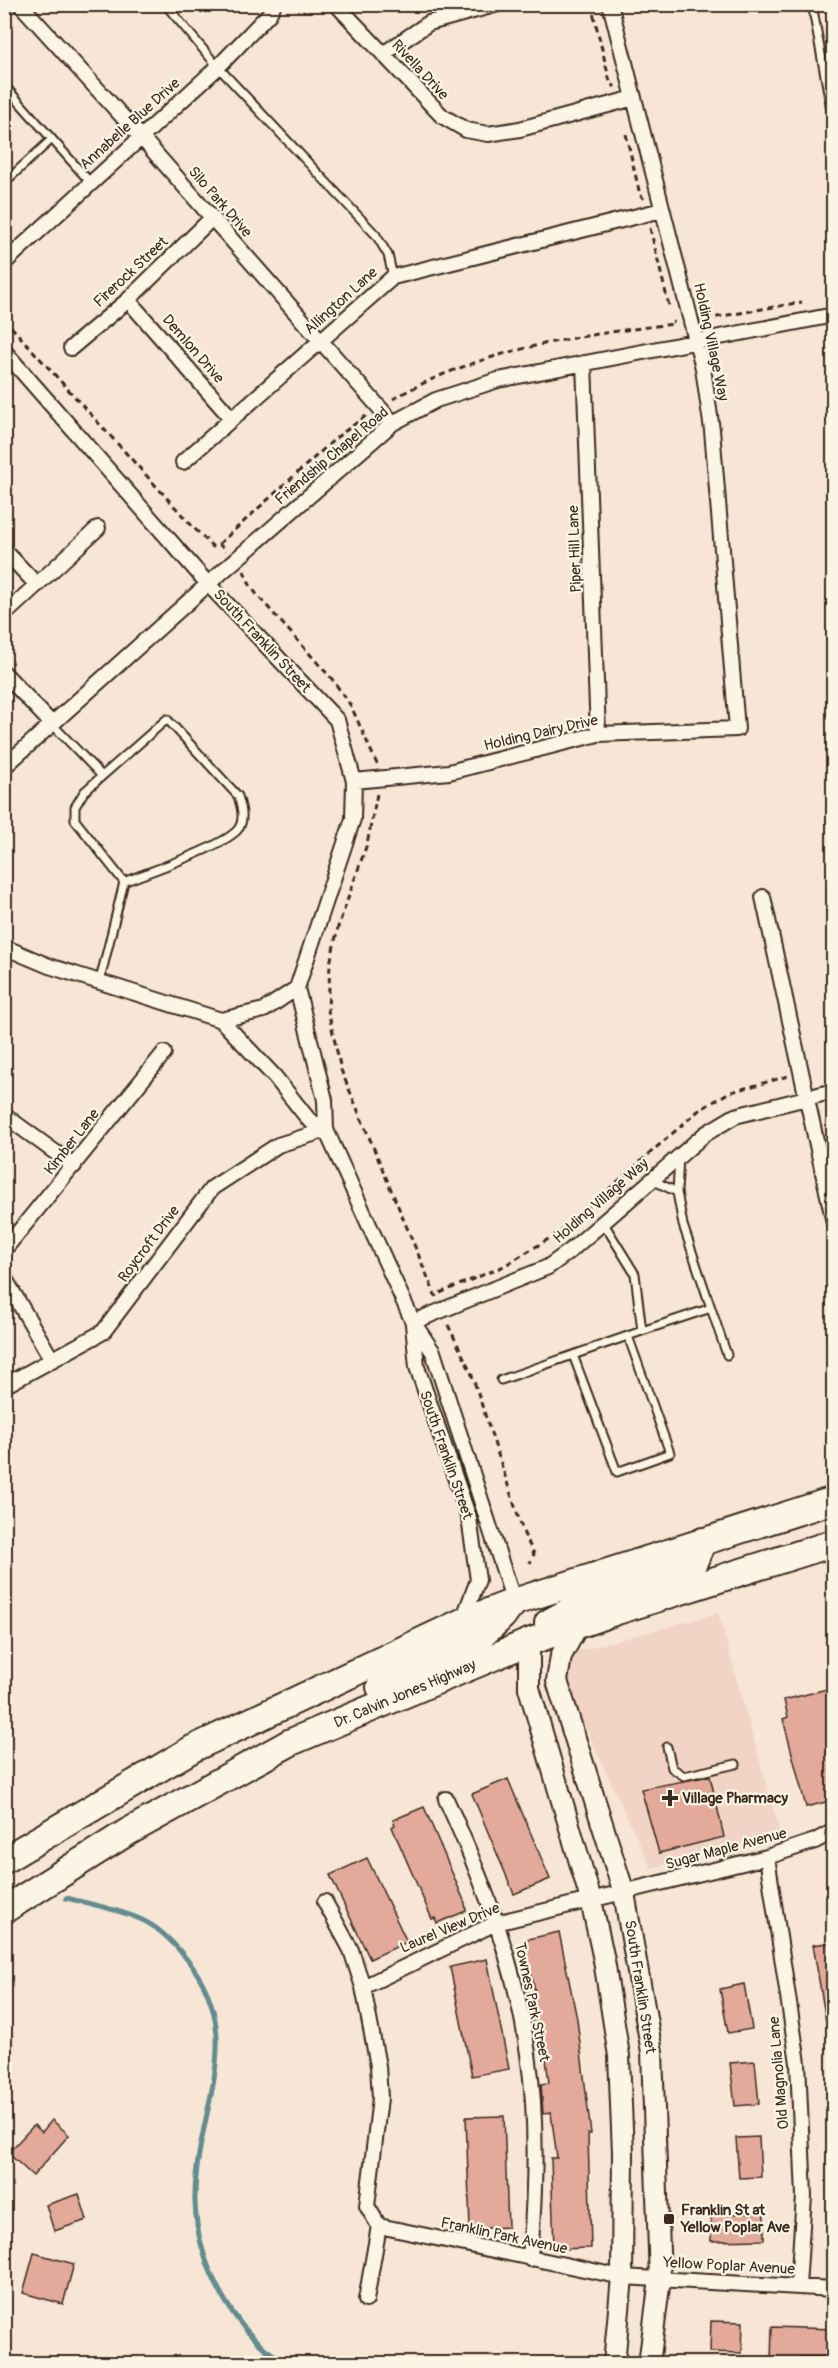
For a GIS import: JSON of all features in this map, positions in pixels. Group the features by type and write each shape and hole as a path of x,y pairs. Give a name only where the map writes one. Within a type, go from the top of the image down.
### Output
{"highway":[{"path":"4,1872 14,1854 194,1748 462,1622 514,1602 834,1500"},
{"path":"529,1642 549,1622 592,1599 694,1562 704,1541"},
{"name":"Dr. Calvin Jones Highway","path":"4,1910 126,1833 291,1742 529,1642 834,1543"},
{"path":"318,1731 358,1696 466,1648 493,1628 514,1602"}],"street":[{"name":"Silo Park Drive","path":"20,4 141,137 393,423"},
{"name":"Annabelle Blue Drive","path":"4,263 218,67 269,14 274,4"},
{"name":"Rivella Drive","path":"336,4 442,116 466,130 488,134 520,129 634,98"},
{"path":"383,54 429,23 482,6 498,4"},
{"name":"Holding Village Way","path":"610,4 696,341 712,430 737,729"},
{"name":"Allington Lane","path":"183,462 393,277 662,210"},
{"name":"Firerock Street","path":"70,348 128,300 212,218"},
{"name":"Demlon Drive","path":"128,300 232,419"},
{"name":"Friendship Chapel Road","path":"4,767 208,584 393,423 436,400 477,387 584,363 834,315"},
{"name":"South Franklin Street","path":"4,351 208,584 337,720 354,781 353,819 297,988 325,1100 326,1130 412,1322 433,1352 514,1602"},
{"name":"Piper Hill Lane","path":"584,363 598,734"},
{"path":"4,615 98,528"},
{"path":"4,550 37,585"},
{"path":"4,673 52,724"},
{"name":"Holding Dairy Drive","path":"354,781 449,772 598,734 737,729"},
{"path":"763,897 804,1097 834,1223"},
{"name":"South Franklin Street","path":"4,946 49,966 100,980 221,1020 275,1077 309,1120 326,1130"},
{"path":"221,1020 264,1010 297,988"},
{"name":"Kimber Lane","path":"4,1250 164,1053"},
{"name":"Holding Village Way","path":"412,1322 548,1267 705,1134 735,1116 834,1091"},
{"path":"4,1115 74,1166"},
{"name":"Roycroft Drive","path":"4,1386 103,1332 212,1188 278,1145 326,1130"},
{"path":"4,1277 51,1359"},
{"name":"South Franklin Street","path":"412,1322 417,1367 469,1518 478,1580 462,1622"},
{"name":"South Franklin Street","path":"578,1625 561,1656 558,1681 624,1893 651,2052 660,2279 649,2364"},
{"name":"South Franklin Street","path":"529,1642 529,1688 591,1899 619,2056 623,2153 622,2277 614,2364"},
{"name":"Townes Park Street","path":"446,1799 472,1855 496,1923 508,1963 528,2053 535,2124 535,2196 530,2259"},
{"name":"Sugar Maple Avenue","path":"624,1893 767,1857 815,1841 834,1831"},
{"name":"Old Magnolia Lane","path":"767,1857 798,2062 804,2196 798,2286"},
{"name":"Laurel View Drive","path":"363,1987 496,1923 624,1893"},
{"path":"325,1902 351,1950 363,1987 378,2066 380,2098 367,2206 379,2226 366,2300"},
{"name":"Franklin Park Avenue","path":"379,2226 622,2277"},
{"name":"Yellow Poplar Avenue","path":"622,2277 834,2289"}],"lane":[{"path":"165,4 218,67 376,235 388,255 393,277"},
{"path":"812,4 825,88 834,126"},
{"path":"4,85 90,182"},
{"path":"825,88 834,87"},
{"path":"4,183 52,139"},
{"path":"167,719 238,796 242,811 240,827 226,840 124,882 75,820 75,807 84,792 167,719"},
{"path":"52,724 102,776"},
{"path":"100,980 124,882"},
{"path":"679,1157 677,1192 683,1225 727,1355"},
{"path":"652,1180 677,1192"},
{"path":"603,1222 635,1274 642,1331"},
{"path":"501,1380 711,1308"},
{"path":"573,1355 617,1472 670,1453 628,1336"},
{"path":"667,1747 672,1768 684,1776 736,1764"}],"path":[{"path":"591,4 610,82 616,88"},
{"path":"625,133 640,195 647,201"},
{"path":"394,398 460,365 600,333 674,324 650,225"},
{"path":"701,320 802,302"},
{"path":"4,319 213,547 337,437 368,413"},
{"path":"219,544 225,550"},
{"path":"242,568 258,596 345,697 376,760"},
{"path":"379,787 367,844 338,927 330,964 328,1010 333,1045 341,1070 435,1294 504,1266 560,1232 698,1111 728,1093 787,1076"},
{"path":"452,1333 468,1364 524,1534 534,1554 530,1563"}],"shaded area":[{"path":"718,1613 781,1836 651,1868 553,1658"}],"building":[{"path":"827,1689 834,1713 834,1800 806,1807 783,1719 788,1717 784,1700"},
{"path":"710,1776 724,1837 659,1853 641,1789"},
{"path":"508,1779 550,1879 514,1894 472,1794"},
{"path":"424,1807 465,1903 466,1911 437,1923 435,1918 432,1919 392,1827 395,1825 393,1820"},
{"path":"367,1858 407,1942 370,1959 330,1875"},
{"path":"559,1932 577,2019 591,2134 588,2134 591,2248 554,2249 551,2158 557,2158 551,2113 543,2114 541,2084 549,2083 542,2027 533,2029 526,1993 535,1991 524,1940"},
{"path":"834,1942 834,2021 826,2021 813,1945"},
{"path":"487,1959 509,2069 472,2076 450,1967"},
{"path":"744,1984 752,2029 728,2033 720,1989"},
{"path":"755,2061 759,2104 735,2106 730,2063"},
{"path":"504,2116 508,2227 470,2229 466,2117"},
{"path":"52,2120 69,2135 33,2176 8,2153 34,2125 42,2132"},
{"path":"759,2137 761,2177 739,2178 736,2138"},
{"path":"79,2194 87,2220 54,2231 46,2205"},
{"path":"764,2213 764,2240 711,2241 711,2214"},
{"path":"34,2253 74,2264 63,2304 23,2293"},
{"path":"711,2321 743,2322 742,2353 710,2352"},
{"path":"772,2327 834,2329 834,2357 801,2357 801,2363 771,2361"}],"waterway":[{"path":"66,1898 122,1912 153,1926 180,1951 205,1987 215,2017 217,2046 214,2076 197,2169 195,2202 200,2239 212,2275 236,2317 251,2336 269,2352 289,2364"}],"place":[{"name":"Village Pharmacy","path":"670,1798"},
{"name":"Franklin St at Yellow Poplar Ave","path":"669,2219"}]}
